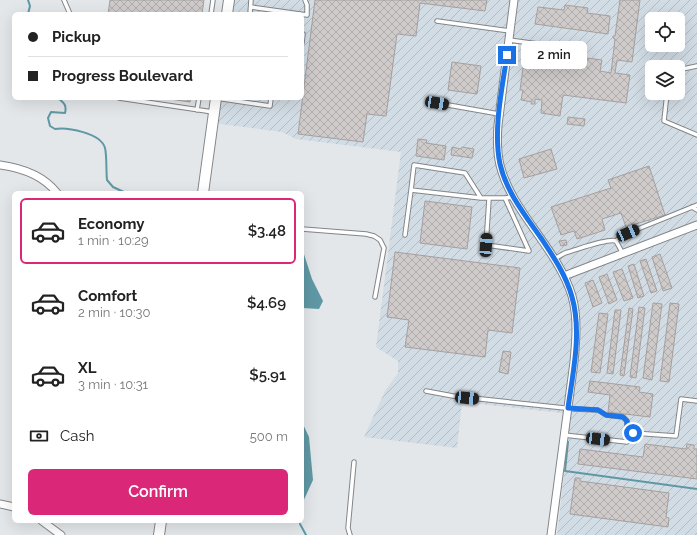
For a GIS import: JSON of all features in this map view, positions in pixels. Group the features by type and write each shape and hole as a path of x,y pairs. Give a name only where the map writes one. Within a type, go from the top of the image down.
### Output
{"street":[{"path":"227,12 229,0"},
{"path":"514,0 500,114 498,155 503,174 514,197 564,276 574,305 576,324 568,408 551,535"},
{"path":"203,191 216,100"},
{"path":"0,165 25,170 41,178 55,191"},
{"path":"564,276 697,225"},
{"path":"0,504 12,507"},
{"path":"45,523 61,535"},
{"path":"159,535 161,523"}],"lane":[{"path":"64,0 69,12"},
{"path":"211,12 213,0"},
{"path":"250,12 251,0"},
{"path":"304,15 306,15 307,5 305,0"},
{"path":"250,7 285,12"},
{"path":"437,21 510,31"},
{"path":"509,40 575,49"},
{"path":"685,69 697,66"},
{"path":"132,100 214,113"},
{"path":"197,110 199,100"},
{"path":"230,100 270,106 272,100"},
{"path":"666,100 664,121 697,135"},
{"path":"437,103 500,114"},
{"path":"405,235 414,165 466,173 481,198"},
{"path":"411,190 489,199 514,197"},
{"path":"489,199 486,245 529,251 505,198"},
{"path":"616,241 620,236 677,212 692,208 697,204"},
{"path":"692,208 697,210"},
{"path":"304,229 366,234 374,236 380,240 384,248 375,297"},
{"path":"554,259 568,252 606,240 616,241"},
{"path":"616,241 623,254"},
{"path":"426,391 453,396 598,410 606,415 623,417 627,421 627,438"},
{"path":"564,435 627,442 627,438 633,433 676,436 681,399 697,401"},
{"path":"350,535 348,528 354,462"}],"shaded area":[{"path":"229,0 697,0 697,535 557,535 571,414 462,402 457,448 364,437 385,391 398,373 398,361 376,347 401,152 296,139 282,132 213,123 216,100 304,100 304,12 227,12"}],"water":[{"path":"304,254 312,279 323,301 319,309 304,308"},
{"path":"304,426 309,437 313,480 304,500"}],"building":[{"path":"110,0 204,0 202,12 108,12"},
{"path":"315,0 487,0 485,11 420,3 416,36 397,34 386,116 367,114 363,142 298,134 302,100 304,100 304,87"},
{"path":"620,0 640,0 632,62 617,60 615,73 630,75 626,103 563,95 560,116 541,113 542,100 535,99 535,104 531,104 532,102 521,100 523,90 520,90 524,61 532,62 533,60 578,66 579,57 602,60 600,71 611,73 615,39 613,36 615,36"},
{"path":"565,5 588,8 587,13 610,16 608,34 535,24 538,7 564,10"},
{"path":"452,62 481,66 477,94 448,90"},
{"path":"176,100 190,100 190,102"},
{"path":"568,117 585,119 584,126 567,124"},
{"path":"418,139 427,140 426,143 446,146 444,160 416,156"},
{"path":"452,147 474,149 472,158 451,155"},
{"path":"551,149 557,169 524,178 519,159"},
{"path":"649,166 665,215 626,227 621,213 602,219 605,230 577,239 574,231 561,235 551,207 611,188 608,180"},
{"path":"425,201 472,207 467,249 420,243"},
{"path":"566,240 567,245 561,246 559,241"},
{"path":"395,252 520,268 512,333 488,330 485,357 405,347 409,320 387,317"},
{"path":"660,254 672,288 663,291 652,257"},
{"path":"646,259 657,291 651,293 640,261"},
{"path":"634,264 644,296 638,298 628,266"},
{"path":"622,269 633,298 624,301 613,272"},
{"path":"607,274 617,300 609,304 599,277"},
{"path":"593,280 602,303 593,307 585,283"},
{"path":"653,303 662,304 652,380 643,378"},
{"path":"670,303 679,304 669,382 660,381"},
{"path":"639,307 645,308 636,378 630,377"},
{"path":"629,308 633,309 624,376 620,375"},
{"path":"615,310 621,310 613,374 607,373"},
{"path":"599,313 608,314 600,373 591,372"},
{"path":"503,351 511,352 508,374 499,372"},
{"path":"590,381 640,387 639,392 653,394 650,417 608,412 610,395 588,392"},
{"path":"645,444 686,449 687,444 694,445 694,449 697,449 697,479 578,464 580,449 643,457"},
{"path":"575,478 580,478 580,481 669,493 666,517 669,518 668,527 570,514"}],"waterway":[{"path":"28,0 30,6 28,12"},
{"path":"61,100 66,108 65,113 51,112 48,118 50,126 55,129 67,129 83,132 97,138 102,143 106,151 107,180 113,187 122,191"},
{"path":"568,442 565,471 697,489"},
{"path":"300,524 306,535"}],"route":[{"path":"507,55 498,125 498,155 507,184 517,202 552,254 564,276 572,296 576,315 576,344 568,408 598,410 606,415 623,417 627,421 627,438 633,433"}]}
